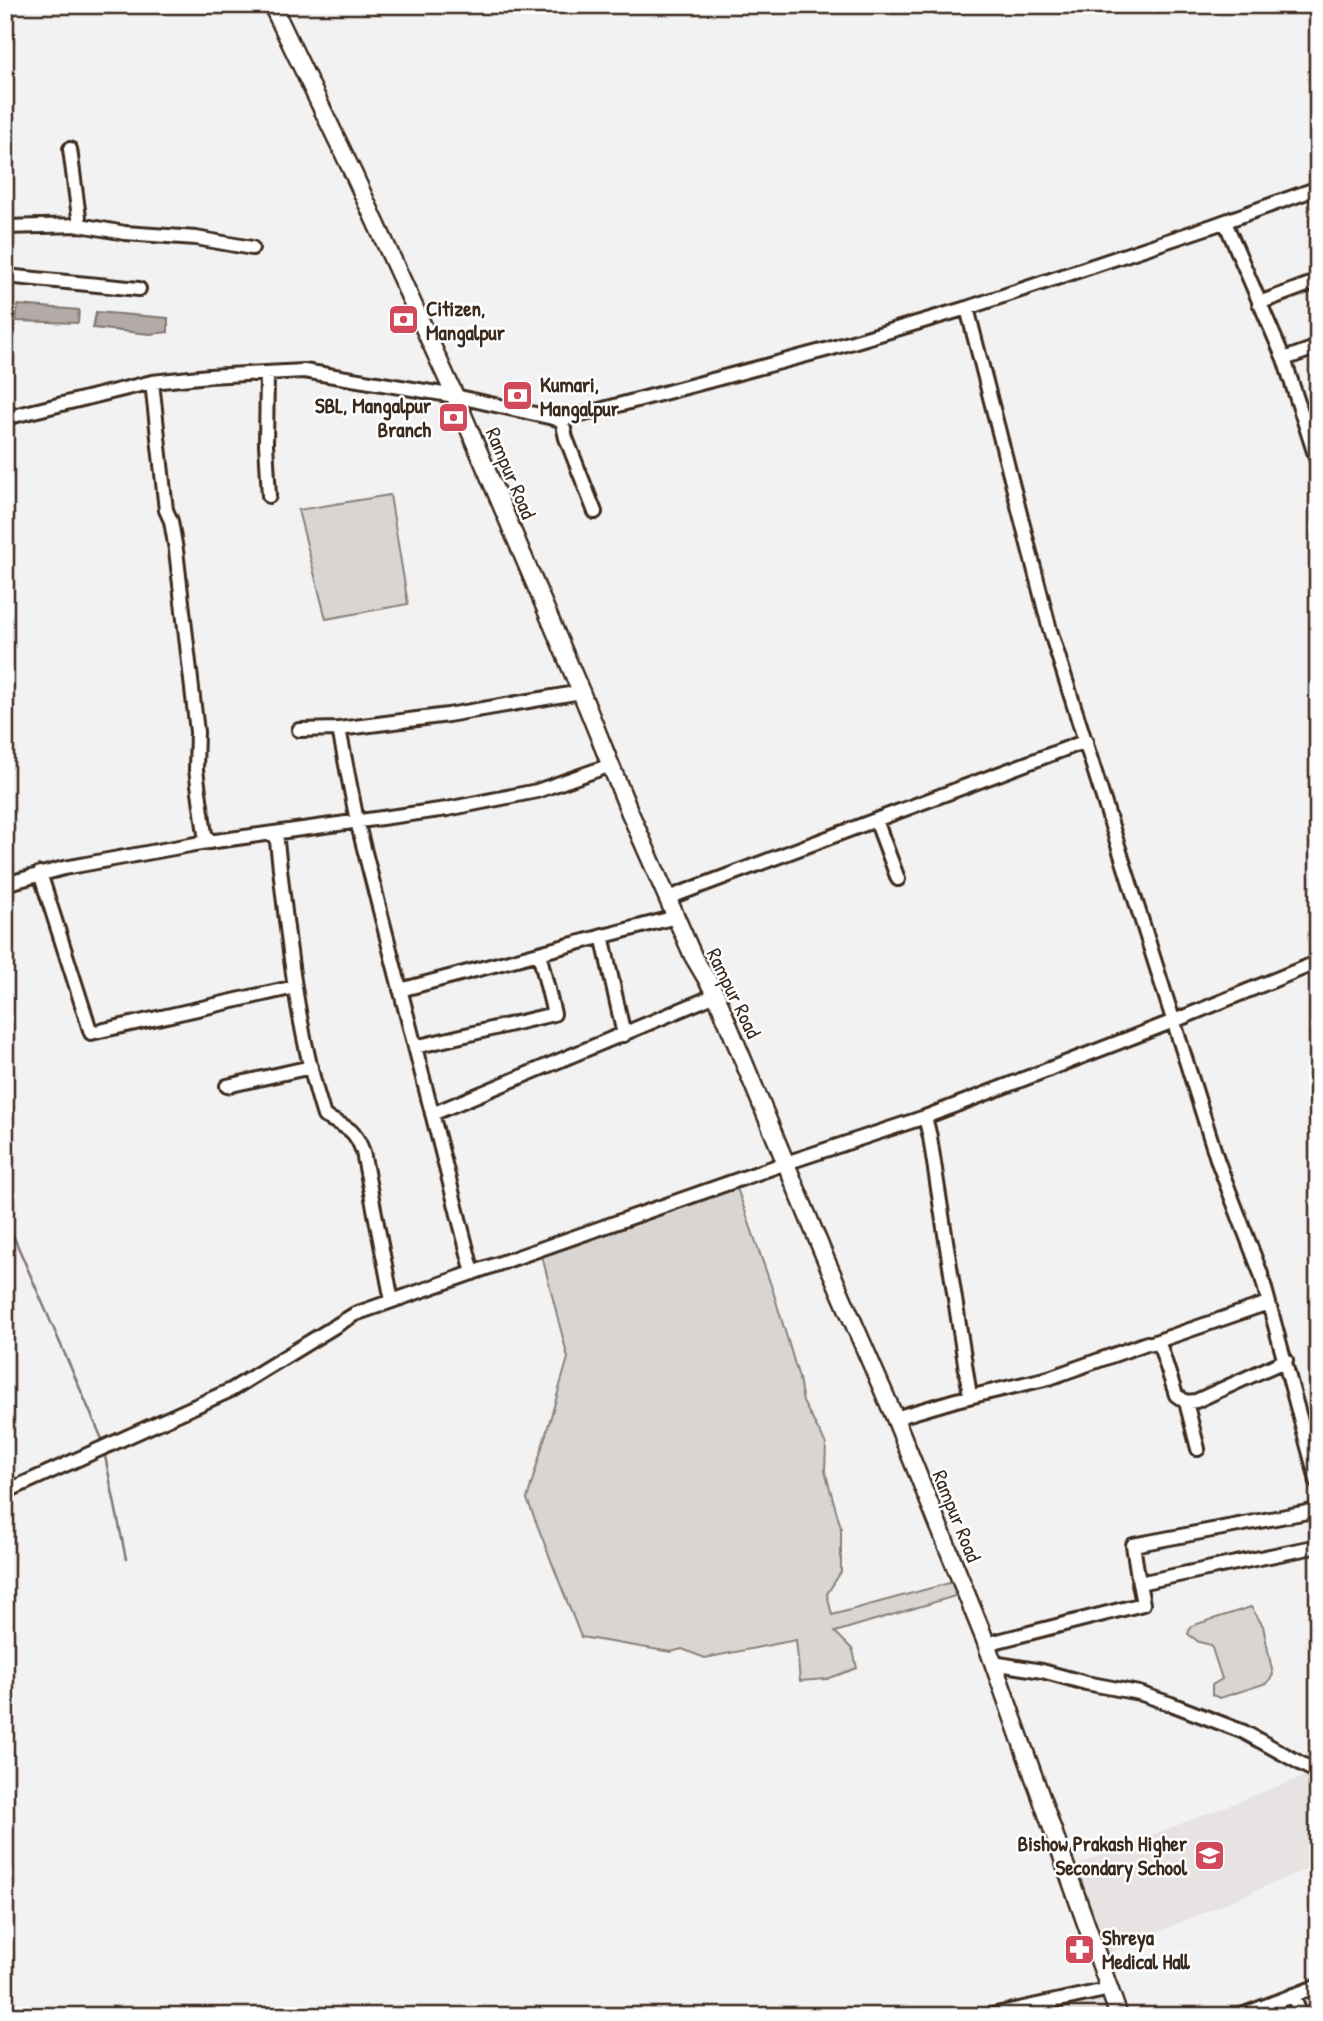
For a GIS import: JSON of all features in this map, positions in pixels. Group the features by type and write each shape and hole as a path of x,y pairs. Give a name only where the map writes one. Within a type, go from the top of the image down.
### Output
{"main road":[{"name":"Rampur Road","path":"272,5 354,175 455,396 676,917 693,956 716,995 895,1418 986,1644 1119,2016"}],"street":[{"path":"70,149 80,225"},
{"path":"5,418 152,382 304,371 455,396 562,421 967,307 1225,222 1318,188"},
{"path":"1225,222 1284,359 1318,464"},
{"path":"5,227 80,225 125,233 196,238 252,248"},
{"path":"5,276 139,289"},
{"path":"1259,303 1318,281"},
{"path":"967,307 1043,604 1218,1162 1261,1274 1318,1484"},
{"path":"1284,359 1318,347"},
{"path":"267,373 266,444 269,496"},
{"path":"152,382 161,479 176,550 195,708 196,769 205,834 211,842"},
{"path":"1303,416 1318,410"},
{"path":"562,421 595,512"},
{"path":"299,730 339,729 448,715 581,692"},
{"path":"339,729 357,821 472,1273"},
{"path":"668,898 1086,741"},
{"path":"5,884 40,873 211,842 447,809 537,791 611,765"},
{"path":"876,820 898,879"},
{"path":"276,833 295,987 316,1090 324,1116 352,1130 358,1137 392,1301"},
{"path":"40,873 91,1033 295,987"},
{"path":"400,990 676,917"},
{"path":"602,935 624,1035"},
{"path":"415,1047 554,1014 539,953"},
{"path":"5,1492 231,1390 355,1314 925,1116 1174,1021 1318,962"},
{"path":"432,1114 716,995"},
{"path":"227,1086 311,1067"},
{"path":"925,1116 970,1396"},
{"path":"895,1418 970,1396 1049,1378 1268,1303"},
{"path":"1153,1343 1161,1349 1176,1395 1186,1402 1198,1449"},
{"path":"1186,1402 1196,1401 1286,1360"},
{"path":"986,1644 1143,1604 1133,1545 1318,1510"},
{"path":"1139,1583 1318,1546"},
{"path":"993,1663 1042,1671 1171,1703 1244,1732 1309,1768 1318,1769"},
{"path":"1239,2016 1318,1986"},
{"path":"987,2016 1030,2011 1110,1989"},
{"path":"1293,1995 1301,2016"}],"shaded area":[{"path":"18,305 79,310 78,323 16,321"},
{"path":"96,312 168,318 168,332 150,334 93,328"},
{"path":"390,495 408,604 326,619 298,510"},
{"path":"737,1188 773,1291 799,1378 803,1402 826,1444 825,1471 841,1528 841,1572 827,1594 832,1615 953,1582 955,1596 835,1632 853,1650 857,1668 827,1679 800,1681 796,1640 705,1658 682,1649 671,1652 581,1637 527,1499 568,1358 542,1256"},
{"path":"1251,1607 1263,1626 1273,1675 1267,1683 1220,1698 1212,1695 1212,1685 1222,1679 1211,1645 1199,1642 1188,1634 1191,1626"},
{"name":"Bishow Prakash Higher Secondary School","path":"1318,1771 1318,1864 1104,1955 1073,1867"},
{"path":"1106,1999 1112,2016 1035,2016 1035,2014"}],"waterway":[{"path":"5,1217 102,1439"},
{"path":"105,1456 126,1559"}],"place":[{"name":"Citizen, Mangalpur","path":"403,320"},
{"name":"Kumari, Mangalpur","path":"517,396"},
{"name":"SBL, Mangalpur Branch","path":"454,417"},
{"name":"Bishow Prakash Higher Secondary School","path":"1210,1855"},
{"name":"Shreya Medical Hall","path":"1079,1949"}]}
